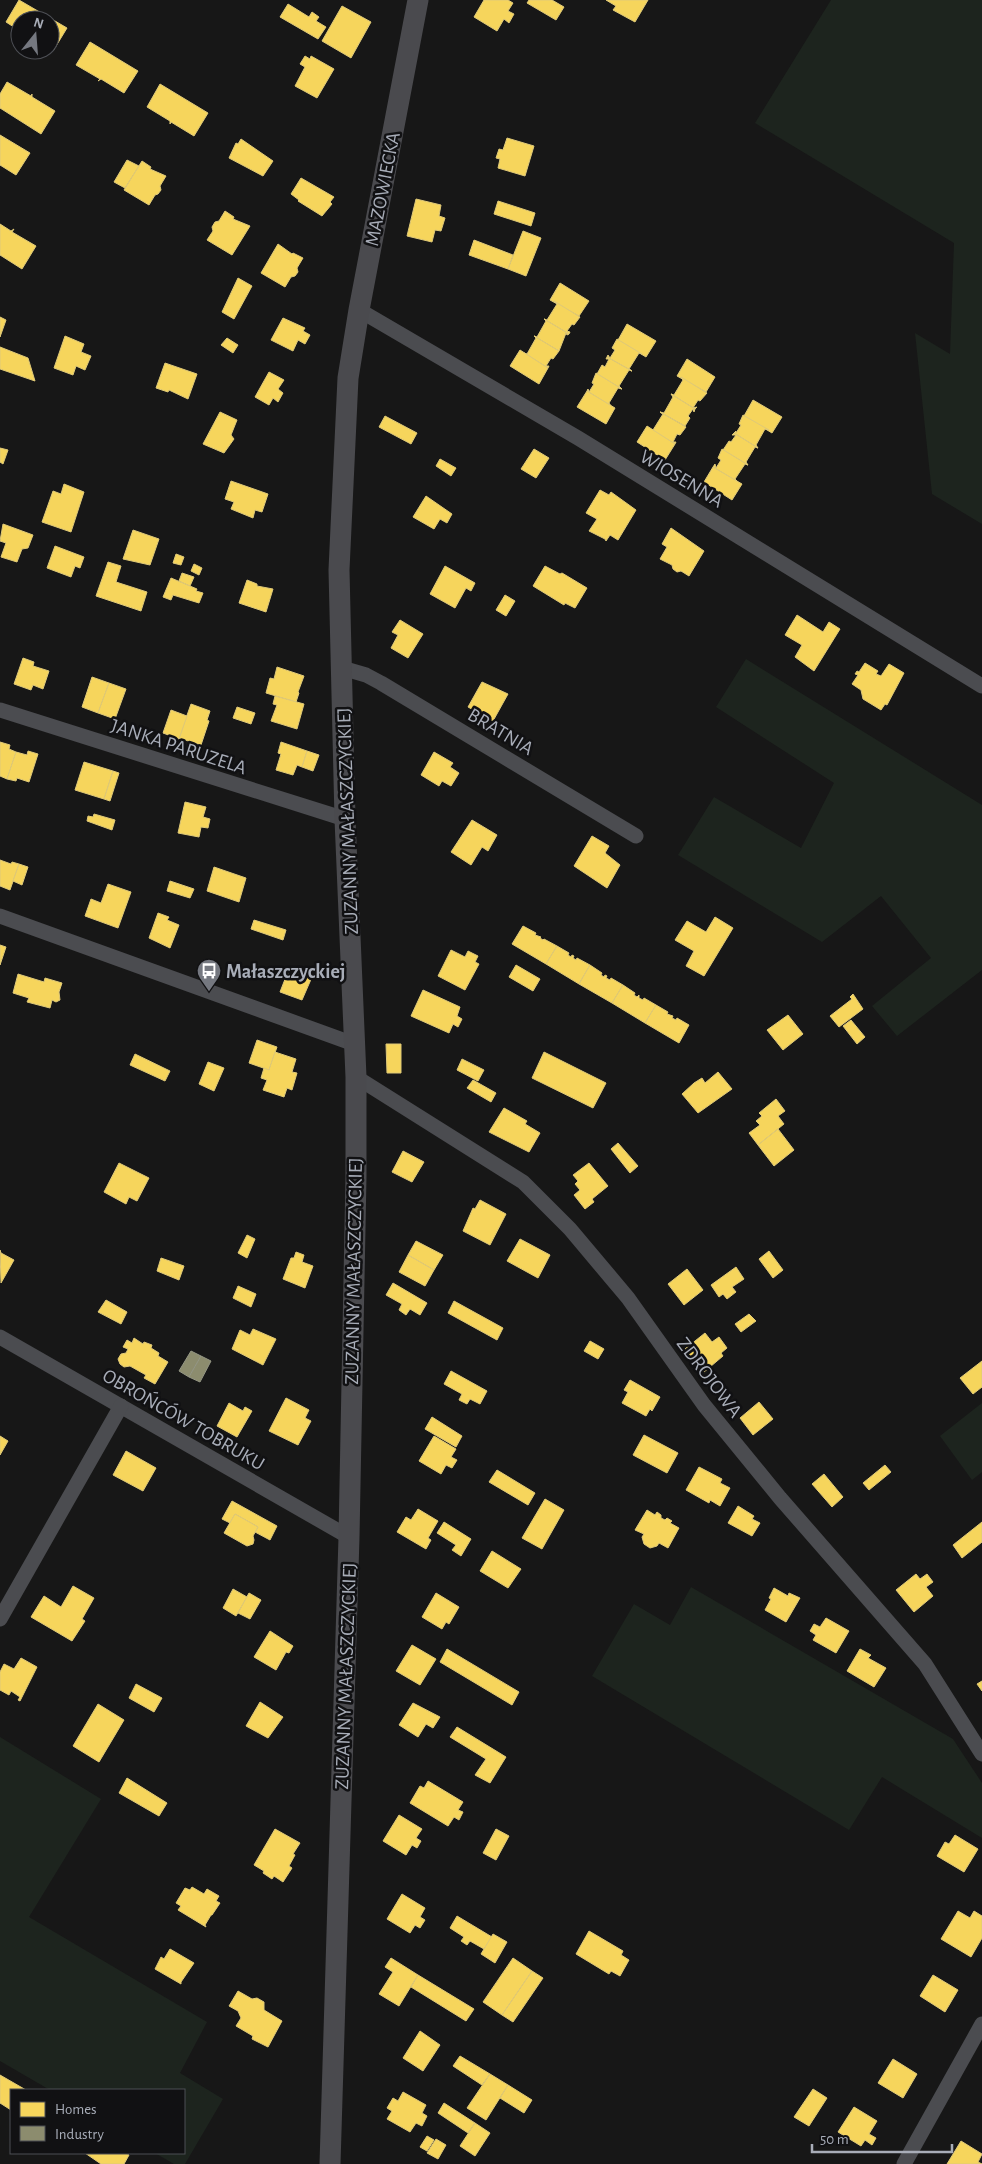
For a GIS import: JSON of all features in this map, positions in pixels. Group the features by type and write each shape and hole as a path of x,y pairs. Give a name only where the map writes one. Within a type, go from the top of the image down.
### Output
{"street":[{"name":"MAZOWIECKA","path":"348,378 358,310 418,0"},
{"name":"WIOSENNA","path":"358,310 578,438 982,686"},
{"name":"ZUZANNY MAŁASZCZYCKIEJ","path":"330,2164 349,1537 356,1077 345,819 339,570 348,378"},
{"name":"BRATNIA","path":"342,668 366,675 381,683 636,836"},
{"name":"JANKA PARUZELA","path":"0,710 345,819"},
{"path":"0,916 354,1044"},
{"name":"ZDROJOWA","path":"356,1077 523,1182 570,1228 628,1298 704,1405 780,1498 925,1664 982,1754"},
{"name":"OBROŃCÓW TOBRUKU","path":"0,1337 349,1537"},
{"path":"0,1619 121,1406"},
{"path":"904,2164 982,2024"}],"shaded area":[{"path":"831,0 982,0 982,524 932,494 915,333 950,354 954,243 755,123"},
{"path":"746,659 982,805 982,970 897,1036 872,1006 931,958 881,896 822,942 678,855 714,797 801,848 834,783 716,707"},
{"path":"982,1403 982,1472 972,1480 940,1436"},
{"path":"691,1587 953,1739 982,1783 982,1838 882,1777 849,1830 592,1676 634,1604 670,1625"},
{"path":"0,1737 101,1799 29,1917 207,2022 180,2073 223,2099 185,2164 174,2164 157,2154 185,2154 185,2089 48,2089 0,2061"}],"building: Homes":[{"path":"19,0 36,10 13,10"},
{"path":"484,0 508,0 513,3 508,11 514,14 509,23 504,19 497,31 474,17"},
{"path":"529,0 552,0 564,7 556,20 527,3"},
{"path":"606,0 648,0 635,22 613,10 616,6"},
{"path":"288,4 309,17 312,12 319,17 316,21 326,27 318,39 280,17"},
{"path":"342,6 371,22 351,58 322,41"},
{"path":"10,15 10,25 6,22"},
{"path":"60,24 67,28 60,40"},
{"path":"90,42 138,71 124,93 101,79 98,81 100,79 76,65"},
{"path":"305,56 310,59 311,56 334,69 317,98 295,86 305,67 300,64"},
{"path":"7,82 31,96 32,94 32,97 55,111 41,134 0,108 0,94"},
{"path":"160,84 208,113 194,136 171,122 170,124 170,121 147,107"},
{"path":"0,135 30,153 16,175 0,165"},
{"path":"507,138 534,146 525,176 498,168 500,159 496,158 499,149 503,150"},
{"path":"241,139 273,161 263,176 229,158 236,143 238,144"},
{"path":"127,160 139,166 125,188 114,182"},
{"path":"142,161 151,167 150,169 166,176 160,186 161,190 155,195 149,205 124,190"},
{"path":"301,178 334,197 330,202 332,204 322,216 298,201 291,194"},
{"path":"416,199 441,205 439,216 445,218 441,231 435,230 432,242 407,236"},
{"path":"498,201 535,213 531,226 494,214"},
{"path":"225,211 234,217 233,219 250,226 232,255 207,240 213,231 212,227 215,222 219,221"},
{"path":"0,224 11,231 14,229 12,232 36,246 22,269 0,255"},
{"path":"523,231 541,238 526,276 508,269"},
{"path":"474,240 513,255 508,269 469,255"},
{"path":"278,244 292,254 303,258 297,268 298,272 295,276 291,277 285,287 261,273"},
{"path":"238,278 252,286 234,319 222,312"},
{"path":"560,283 589,301 579,316 550,300"},
{"path":"554,301 580,317 567,331 570,332 569,334 544,319 547,320 557,304"},
{"path":"0,317 6,320 0,337"},
{"path":"283,318 305,328 303,331 310,335 305,344 298,340 293,351 271,340"},
{"path":"544,319 569,334 567,335 566,333 559,351 534,336 537,337 546,321"},
{"path":"627,324 656,341 646,357 618,340"},
{"path":"65,336 84,344 81,352 91,356 85,370 76,366 73,375 54,368"},
{"path":"534,336 559,351 553,359 551,358 546,366 549,366 548,368 524,353 527,354 536,338"},
{"path":"227,338 238,345 233,353 221,345"},
{"path":"617,339 642,354 639,353 629,369 632,371 607,357 608,355 610,358 615,350 612,348"},
{"path":"0,347 28,358 35,381 0,369"},
{"path":"520,350 548,368 539,384 510,366"},
{"path":"607,357 632,371 629,370 619,386 622,389 597,374 602,365 605,367 609,359 606,359"},
{"path":"687,359 715,377 706,392 677,376"},
{"path":"165,363 197,374 188,399 169,390 168,392 156,388"},
{"path":"269,372 284,380 278,389 283,393 278,402 273,398 269,405 255,397"},
{"path":"596,373 622,389 618,388 609,403 611,406 587,391 588,389 589,392 594,384 592,383"},
{"path":"681,377 707,393 700,401 698,400 693,408 671,394 674,395 683,380"},
{"path":"587,391 615,408 606,424 577,407"},
{"path":"671,394 695,409 688,416 690,418 685,426 660,412 664,413 673,397"},
{"path":"753,400 782,417 772,433 744,416"},
{"path":"220,412 237,420 231,435 234,439 224,453 203,444"},
{"path":"660,412 686,427 680,435 677,434 673,442 676,442 675,444 650,429 653,430 663,414"},
{"path":"743,415 769,430 765,429 756,445 758,448 734,433 736,431 736,433 741,425 739,424"},
{"path":"385,416 417,433 411,444 379,427"},
{"path":"647,426 675,444 665,460 637,442"},
{"path":"734,433 758,448 755,447 746,462 748,465 723,450 736,435 732,435"},
{"path":"0,448 8,450 3,464 0,462"},
{"path":"534,449 549,458 536,478 521,469"},
{"path":"722,449 748,465 745,464 735,479 738,482 713,467 715,464 716,468 721,460 718,458"},
{"path":"440,459 456,468 451,476 436,466"},
{"path":"713,467 742,484 732,500 704,482"},
{"path":"231,481 268,494 262,512 255,510 253,518 231,509 234,502 225,499"},
{"path":"64,484 84,492 71,532 42,522 53,491 61,494"},
{"path":"600,490 609,495 611,492 636,510 618,540 610,535 606,541 589,531 597,519 586,513"},
{"path":"426,496 452,514 447,523 440,519 434,529 413,517"},
{"path":"3,524 33,535 28,548 22,549 17,562 1,557 6,543 0,541"},
{"path":"671,528 704,551 689,576 681,571 677,572 673,569 672,565 660,559 667,547 662,544"},
{"path":"133,530 159,539 150,565 123,559"},
{"path":"55,546 84,557 80,568 75,566 71,577 47,568"},
{"path":"176,554 184,557 181,565 173,563"},
{"path":"108,562 121,566 116,582 147,592 141,611 96,596"},
{"path":"194,564 202,568 199,575 191,571"},
{"path":"445,566 475,583 471,591 466,588 455,608 430,594"},
{"path":"545,566 560,574 562,573 587,588 575,608 565,603 564,605 533,586"},
{"path":"182,573 194,577 190,586 179,581"},
{"path":"171,578 203,593 199,603 173,595 171,600 163,597"},
{"path":"247,580 257,584 257,586 273,589 266,612 239,603"},
{"path":"505,595 515,601 506,616 496,610"},
{"path":"797,615 823,632 829,622 840,629 814,671 795,657 802,645 785,635"},
{"path":"400,620 423,634 408,658 391,648 398,635 392,632"},
{"path":"23,658 34,662 33,666 49,671 43,689 33,685 31,690 14,684"},
{"path":"865,663 878,671 876,674 881,676 889,664 904,673 887,705 885,704 881,710 863,699 861,690 852,684 858,675 855,674 857,671 859,672"},
{"path":"277,667 304,676 296,702 266,693 270,678 274,679"},
{"path":"92,677 109,683 98,713 82,707"},
{"path":"482,682 508,694 493,721 468,707"},
{"path":"109,683 126,689 115,719 98,713"},
{"path":"275,696 304,704 297,729 271,721 277,705 273,704"},
{"path":"191,704 210,711 207,720 209,721 201,745 179,738"},
{"path":"237,707 255,713 251,724 233,718"},
{"path":"171,710 187,716 179,739 163,733"},
{"path":"0,742 10,745 9,749 16,752 7,779 0,776"},
{"path":"281,742 307,751 302,767 297,765 293,775 276,770 281,754 278,753"},
{"path":"28,751 38,754 29,782 17,778 16,781 7,779 16,752 27,755"},
{"path":"307,751 319,755 313,771 302,767"},
{"path":"434,752 453,763 450,767 459,773 451,786 442,781 439,786 421,775"},
{"path":"84,762 113,771 104,799 75,790"},
{"path":"113,771 119,773 110,801 104,799"},
{"path":"185,802 206,807 203,817 210,819 208,828 201,827 199,837 178,833"},
{"path":"94,814 115,820 112,830 87,821 88,816 93,817"},
{"path":"472,820 497,835 488,851 482,847 471,865 451,852"},
{"path":"592,836 609,846 605,853 620,865 607,888 574,866"},
{"path":"0,860 11,864 12,862 19,864 10,890 0,886"},
{"path":"19,864 28,867 22,885 13,881"},
{"path":"214,867 246,878 239,902 207,891"},
{"path":"170,881 194,889 190,898 167,891"},
{"path":"108,884 131,892 118,928 85,916 91,899 101,903"},
{"path":"158,913 169,917 167,920 179,925 170,948 149,938"},
{"path":"715,917 733,928 704,976 686,966 694,951 675,940 687,921 706,932"},
{"path":"254,920 286,930 283,940 251,929"},
{"path":"523,926 536,933 535,935 543,940 557,946 546,964 512,944"},
{"path":"0,945 6,947 0,965"},
{"path":"557,946 569,953 568,955 571,957 572,955 574,956 573,958 576,960 577,958 590,965 579,984 546,964"},
{"path":"451,950 465,957 468,951 478,956 475,962 479,964 465,990 438,976"},
{"path":"516,965 540,979 533,991 509,977"},
{"path":"590,965 602,973 601,975 604,977 605,975 607,976 606,978 610,980 611,978 623,985 612,1003 579,984"},
{"path":"289,969 312,977 302,1000 280,992"},
{"path":"18,974 44,982 45,978 62,983 59,992 60,1000 56,1002 52,1000 50,1008 27,1002 29,998 13,993"},
{"path":"623,985 635,993 634,995 637,997 639,995 639,998 643,1000 644,998 656,1005 645,1023 612,1003"},
{"path":"423,990 460,1007 457,1016 462,1019 458,1027 453,1024 449,1033 411,1016"},
{"path":"853,994 863,1009 839,1027 830,1016 852,999 850,997"},
{"path":"656,1005 668,1012 667,1014 673,1016 672,1018 676,1020 677,1018 689,1025 679,1043 645,1023"},
{"path":"788,1015 803,1034 783,1050 767,1030"},
{"path":"851,1020 865,1037 857,1044 843,1026"},
{"path":"257,1040 277,1047 269,1070 249,1063"},
{"path":"386,1044 401,1044 401,1073 387,1073"},
{"path":"275,1052 296,1059 292,1072 297,1073 292,1090 287,1088 284,1097 263,1090 267,1080 261,1078 264,1068 269,1070"},
{"path":"544,1052 606,1083 593,1108 532,1078"},
{"path":"135,1054 170,1071 165,1081 130,1065"},
{"path":"462,1059 484,1070 478,1081 457,1070"},
{"path":"208,1062 224,1068 214,1091 199,1084"},
{"path":"718,1072 732,1089 698,1113 682,1094 702,1078 705,1083"},
{"path":"473,1080 496,1093 491,1102 467,1088"},
{"path":"776,1099 785,1111 778,1116 784,1124 758,1145 749,1133 760,1125 756,1121 762,1116 759,1113"},
{"path":"504,1108 527,1121 525,1124 540,1133 529,1152 489,1132"},
{"path":"778,1129 794,1150 774,1166 758,1145"},
{"path":"618,1143 638,1166 630,1173 611,1149"},
{"path":"403,1151 424,1162 412,1182 392,1172"},
{"path":"119,1163 149,1178 137,1201 129,1197 126,1204 104,1192"},
{"path":"589,1163 608,1186 592,1199 594,1202 585,1209 574,1195 580,1190 575,1184 578,1181 573,1175"},
{"path":"480,1200 506,1214 490,1245 463,1231 473,1208 475,1209"},
{"path":"247,1235 255,1239 247,1258 238,1253"},
{"path":"520,1239 550,1255 538,1278 507,1261"},
{"path":"416,1241 443,1255 434,1270 408,1255"},
{"path":"0,1250 1,1253 14,1260 1,1283"},
{"path":"769,1251 783,1270 773,1278 759,1259"},
{"path":"296,1252 304,1255 302,1262 313,1266 305,1288 283,1279 291,1258 294,1258"},
{"path":"408,1255 434,1270 425,1286 399,1272"},
{"path":"161,1258 184,1266 179,1280 157,1271"},
{"path":"736,1267 744,1279 732,1287 736,1292 727,1299 723,1294 719,1297 711,1285"},
{"path":"687,1269 703,1290 684,1305 668,1284"},
{"path":"393,1283 427,1303 420,1315 410,1309 406,1315 399,1310 402,1304 386,1295"},
{"path":"238,1286 256,1294 251,1307 233,1298"},
{"path":"106,1300 127,1312 121,1324 98,1312"},
{"path":"454,1301 503,1328 497,1340 448,1313"},
{"path":"749,1314 756,1321 741,1332 735,1324"},
{"path":"253,1329 276,1339 263,1365 232,1349 240,1330 250,1335"},
{"path":"705,1333 712,1342 719,1337 727,1348 721,1353 723,1356 704,1372 685,1349"},
{"path":"134,1338 143,1344 144,1342 152,1345 151,1348 159,1353 158,1356 168,1362 155,1384 144,1378 146,1375 130,1366 124,1367 120,1364 118,1359 128,1349 123,1347 127,1340 132,1343"},
{"path":"590,1341 604,1349 598,1359 584,1351"},
{"path":"982,1361 982,1387 973,1394 960,1378"},
{"path":"451,1371 487,1391 480,1404 470,1399 467,1404 459,1400 462,1394 444,1384"},
{"path":"630,1380 660,1397 652,1411 650,1409 646,1416 622,1403 628,1392 624,1390"},
{"path":"286,1398 309,1410 305,1418 311,1421 298,1445 269,1431"},
{"path":"759,1402 773,1419 753,1435 740,1418"},
{"path":"229,1403 243,1411 245,1407 252,1411 237,1437 217,1426"},
{"path":"432,1417 462,1436 456,1447 425,1429"},
{"path":"644,1435 678,1453 667,1473 633,1455"},
{"path":"0,1436 8,1441 0,1455"},
{"path":"434,1436 456,1449 451,1457 457,1460 452,1468 446,1465 441,1474 419,1461"},
{"path":"126,1451 156,1468 143,1491 113,1475"},
{"path":"885,1465 891,1472 869,1490 863,1483"},
{"path":"699,1467 722,1479 720,1483 730,1488 720,1506 710,1500 709,1503 686,1490"},
{"path":"497,1470 535,1493 528,1505 489,1482"},
{"path":"824,1474 843,1497 832,1507 812,1484"},
{"path":"545,1499 564,1510 542,1549 522,1538"},
{"path":"232,1501 277,1526 270,1540 255,1532 258,1527 235,1514 230,1523 222,1519"},
{"path":"738,1506 754,1516 752,1519 760,1523 752,1536 728,1523"},
{"path":"418,1509 438,1521 428,1538 431,1540 426,1549 397,1532 406,1517 411,1520"},
{"path":"647,1510 655,1515 657,1512 661,1515 661,1518 665,1520 667,1518 672,1521 670,1523 679,1528 668,1548 659,1543 657,1546 650,1548 644,1544 642,1537 644,1534 635,1530"},
{"path":"235,1514 258,1527 253,1536 253,1544 247,1546 224,1533"},
{"path":"444,1522 471,1539 461,1556 452,1550 456,1545 437,1533"},
{"path":"982,1522 982,1542 962,1558 953,1545"},
{"path":"492,1551 521,1569 508,1588 480,1571"},
{"path":"916,1574 920,1579 927,1574 933,1582 926,1587 933,1596 914,1612 896,1590"},
{"path":"73,1586 94,1598 82,1619 85,1621 72,1641 31,1617 44,1596 61,1607"},
{"path":"774,1588 788,1596 789,1593 800,1598 786,1622 765,1610"},
{"path":"233,1589 247,1597 236,1616 223,1608"},
{"path":"249,1593 261,1600 250,1619 238,1613"},
{"path":"436,1593 459,1607 449,1624 446,1622 442,1629 422,1617"},
{"path":"826,1618 849,1631 836,1653 813,1640 816,1635 810,1631 814,1624 820,1627"},
{"path":"270,1631 293,1646 289,1653 286,1652 276,1670 254,1657"},
{"path":"412,1645 436,1659 420,1685 396,1671"},
{"path":"447,1649 519,1692 512,1705 440,1662"},
{"path":"860,1649 871,1655 868,1658 886,1668 874,1687 847,1671"},
{"path":"21,1658 37,1667 20,1701 18,1700 20,1697 11,1691 9,1695 0,1690 0,1672 4,1664 14,1669"},
{"path":"982,1681 982,1691 977,1684"},
{"path":"136,1684 162,1698 154,1712 129,1698"},
{"path":"260,1702 283,1717 268,1738 246,1726"},
{"path":"413,1703 440,1717 433,1728 426,1724 418,1737 399,1725"},
{"path":"98,1704 124,1720 99,1762 73,1746"},
{"path":"457,1727 506,1757 490,1783 475,1775 486,1759 450,1737"},
{"path":"127,1778 167,1803 159,1816 119,1793"},
{"path":"428,1781 463,1802 458,1810 463,1812 459,1820 454,1817 448,1826 410,1803 420,1786 424,1788"},
{"path":"399,1815 422,1829 416,1838 421,1841 417,1848 412,1845 406,1855 383,1841"},
{"path":"275,1829 300,1843 293,1854 295,1855 289,1866 292,1868 283,1882 274,1876 272,1879 254,1865"},
{"path":"496,1829 509,1836 496,1860 483,1853"},
{"path":"955,1835 978,1849 964,1872 937,1856 945,1842 949,1844"},
{"path":"192,1887 204,1894 207,1889 219,1896 216,1901 220,1903 205,1925 206,1927 178,1910 181,1906 176,1903 185,1888 190,1890"},
{"path":"402,1894 425,1908 420,1917 425,1920 420,1928 415,1925 410,1933 387,1919"},
{"path":"958,1911 970,1918 974,1911 982,1916 982,1938 971,1957 941,1939"},
{"path":"457,1916 492,1937 484,1949 470,1941 467,1945 461,1941 464,1937 450,1928"},
{"path":"589,1931 623,1951 621,1955 629,1960 620,1976 611,1971 609,1974 576,1954"},
{"path":"493,1934 507,1942 495,1963 481,1954"},
{"path":"170,1949 194,1963 181,1984 155,1969 161,1957 164,1959"},
{"path":"391,1958 418,1975 399,2006 379,1994 393,1972 385,1967"},
{"path":"513,1958 532,1971 502,2015 483,2002"},
{"path":"532,1971 543,1978 513,2022 502,2015"},
{"path":"418,1975 474,2009 466,2021 411,1987"},
{"path":"933,1975 958,1990 945,2012 920,1996"},
{"path":"238,1991 252,1999 257,1998 264,2002 264,2010 282,2021 268,2047 252,2039 253,2036 236,2026 241,2018 238,2011 229,2006"},
{"path":"420,2031 440,2045 423,2071 403,2058"},
{"path":"460,2056 490,2074 482,2085 453,2066"},
{"path":"893,2059 917,2074 903,2098 878,2083"},
{"path":"490,2074 508,2085 486,2120 467,2108"},
{"path":"0,2075 24,2089 10,2089 10,2109 0,2103"},
{"path":"508,2085 532,2100 524,2113 500,2098"},
{"path":"813,2089 827,2098 809,2126 794,2117"},
{"path":"403,2092 426,2105 422,2113 427,2116 422,2126 416,2123 410,2132 387,2119 392,2111 387,2108 393,2098 398,2101"},
{"path":"444,2103 475,2123 468,2133 438,2113"},
{"path":"854,2107 877,2121 869,2134 876,2138 872,2145 865,2140 861,2146 838,2132"},
{"path":"475,2123 490,2133 475,2156 460,2146"},
{"path":"427,2136 434,2140 427,2151 420,2147"},
{"path":"436,2139 446,2145 438,2159 427,2153"},
{"path":"961,2141 982,2154 978,2162 982,2164 947,2164"},
{"path":"86,2154 129,2155 124,2164 101,2164"}],"building: Industry":[{"path":"191,1351 201,1356 189,1377 179,1371"},
{"path":"201,1356 211,1361 200,1382 189,1377"}],"place":[{"name":"Małaszczyckiej","path":"209,992"}]}
